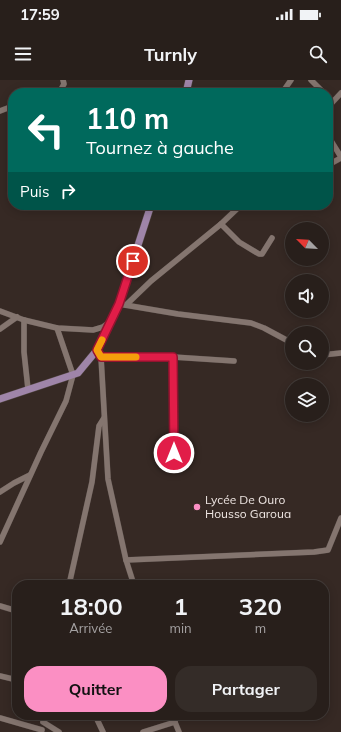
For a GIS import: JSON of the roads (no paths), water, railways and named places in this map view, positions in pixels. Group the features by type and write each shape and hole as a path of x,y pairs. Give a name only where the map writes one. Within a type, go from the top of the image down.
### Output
{"main road":[{"path":"0,399 78,373 97,350 111,321 123,304 150,210"}],"street":[{"path":"312,80 319,88"},
{"path":"333,144 341,158"},
{"path":"123,304 221,224 236,210"},
{"path":"221,224 239,242 259,254 262,254 272,238"},
{"path":"123,304 178,314 251,324 264,328 285,339"},
{"path":"0,311 24,320 57,328 93,330 103,327 111,321"},
{"path":"0,329 17,317"},
{"path":"24,320 24,352 28,389"},
{"path":"0,542 30,475 66,401 73,374 57,328"},
{"path":"97,350 101,357 108,479 126,560 132,580"},
{"path":"329,354 341,353"},
{"path":"101,357 173,357 234,361"},
{"path":"173,357 174,453"},
{"path":"70,580 92,482 99,426 104,418"},
{"path":"0,492 30,475"},
{"path":"126,560 314,552 328,550 341,518"},
{"path":"0,606 12,610"},
{"path":"0,676 12,679"},
{"path":"0,718 42,731 43,722 59,732"},
{"path":"97,720 103,732"},
{"path":"143,732 175,722 179,732"}],"place":[{"name":"Lycée De Ouro Housso Garoua","path":"197,507"}]}
